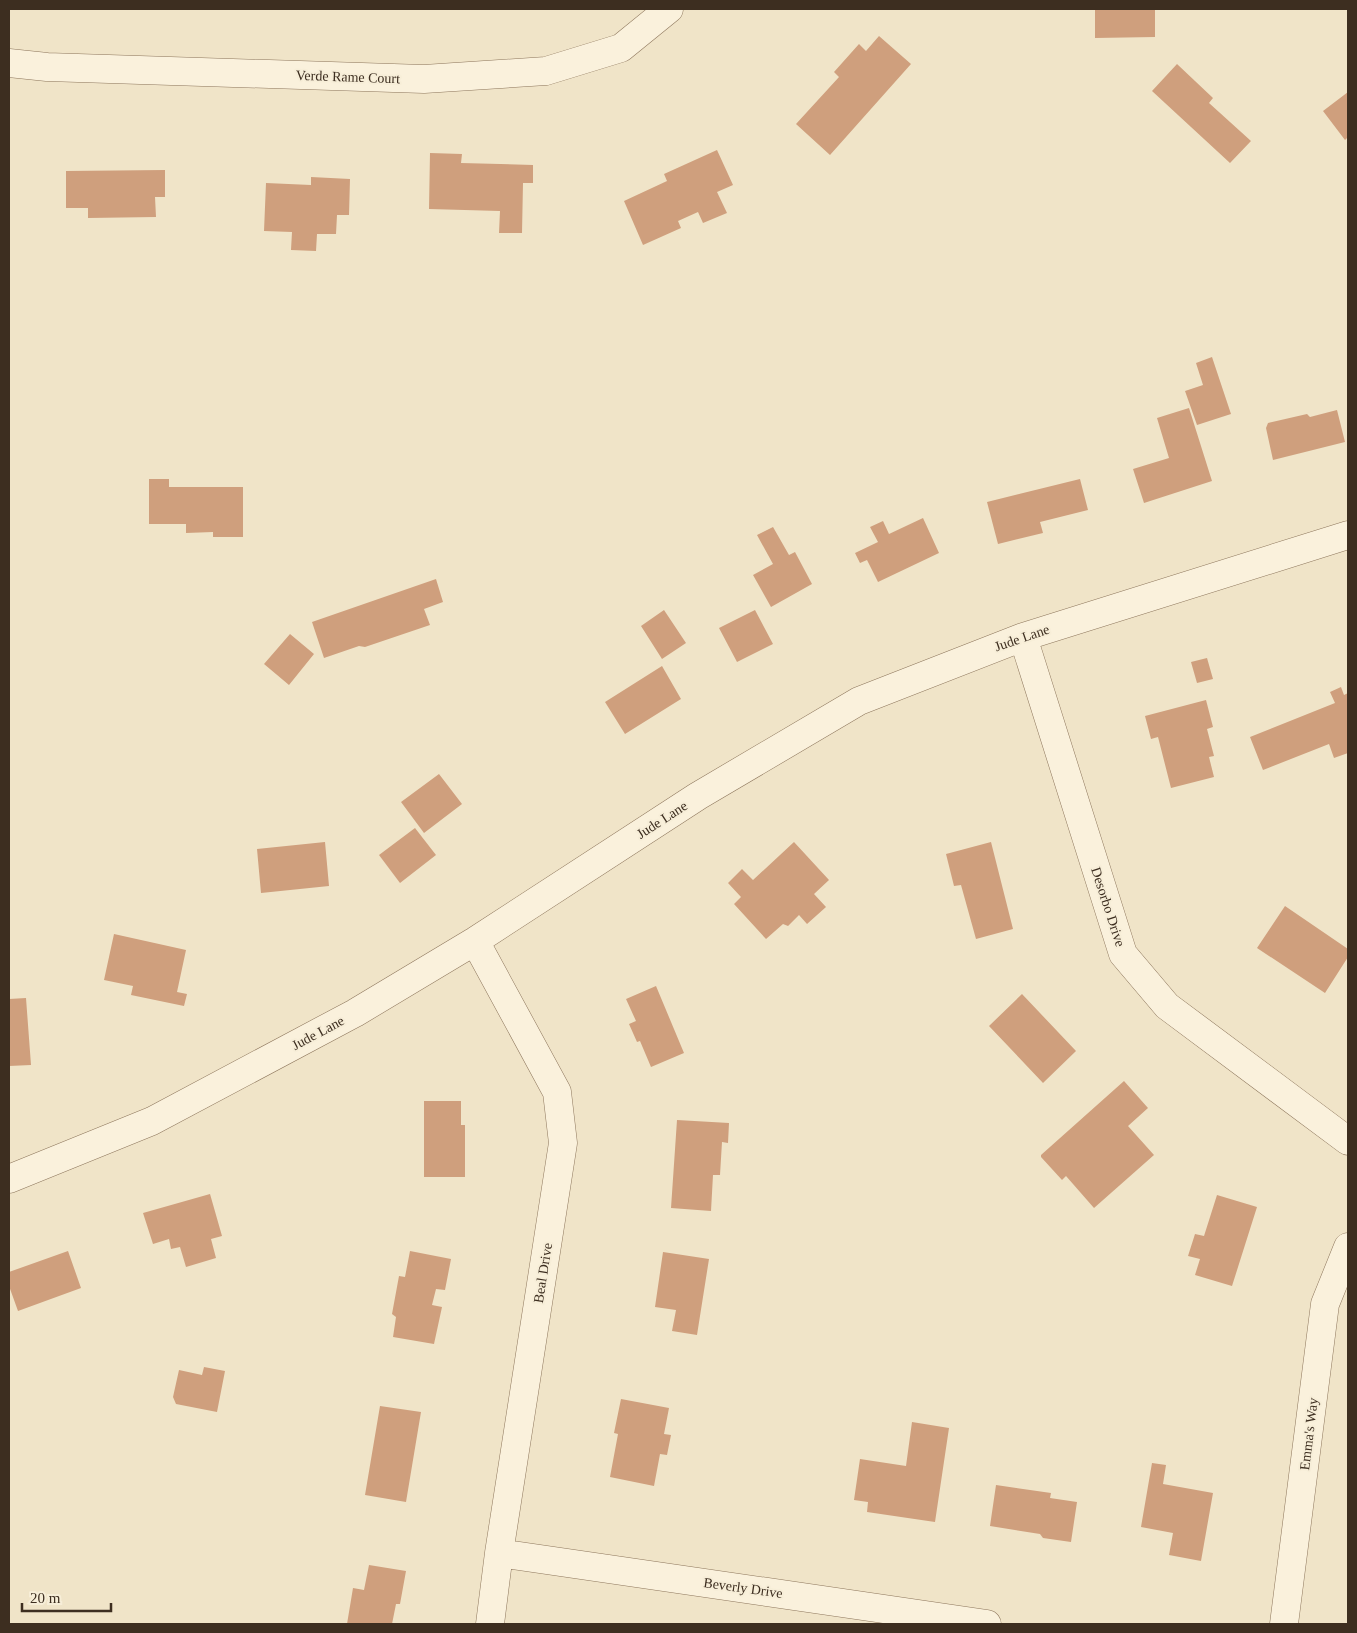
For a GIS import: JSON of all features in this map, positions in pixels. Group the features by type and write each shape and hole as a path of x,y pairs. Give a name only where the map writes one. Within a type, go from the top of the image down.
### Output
{"street":[{"name":"Verde Rame Court","path":"9,63 47,67 424,79 546,71 621,48 669,9"},
{"name":"Jude Lane","path":"9,1179 152,1121 355,1013 475,941 698,796 859,701 1023,636 1348,535"},
{"name":"Desorbo Drive","path":"1023,636 1123,954 1168,1006 1348,1141"},
{"name":"Beal Drive","path":"475,941 557,1092 563,1143 499,1553 490,1624"},
{"name":"Emma's Way","path":"1284,1624 1326,1304 1348,1247"},
{"name":"Beverly Drive","path":"499,1553 987,1624"}],"building":[{"path":"1095,9 1155,9 1155,37 1095,38"},
{"path":"879,36 911,64 830,155 796,124 839,77 834,72 859,44 866,51"},
{"path":"1177,64 1213,98 1209,103 1251,141 1230,163 1152,91"},
{"path":"1348,92 1348,137 1345,140 1323,111"},
{"path":"717,150 733,185 717,192 727,213 703,223 698,212 678,221 681,228 643,245 624,201 667,181 664,174"},
{"path":"430,153 462,154 461,163 533,165 533,183 523,183 522,233 499,233 500,211 429,209"},
{"path":"165,170 165,197 155,197 156,217 88,218 88,208 66,208 66,171"},
{"path":"311,177 350,179 349,215 337,215 336,234 317,234 316,251 291,250 292,232 264,231 266,183 311,185"},
{"path":"1212,357 1231,414 1197,425 1185,391 1203,385 1196,363"},
{"path":"1189,408 1212,481 1144,503 1133,469 1169,458 1157,418"},
{"path":"1337,410 1345,442 1273,460 1266,428 1268,423 1307,414 1310,417"},
{"path":"149,479 169,479 169,487 243,487 243,537 213,537 213,532 186,533 186,524 149,524"},
{"path":"1080,479 1088,510 1040,522 1043,533 998,544 987,502"},
{"path":"923,518 939,553 878,582 867,560 860,563 855,553 878,542 870,527 883,521 889,534"},
{"path":"773,527 789,555 795,552 812,584 771,607 753,575 773,564 757,535"},
{"path":"436,579 443,602 424,609 430,625 365,647 359,646 324,658 312,622"},
{"path":"664,610 686,643 662,659 641,626"},
{"path":"755,610 773,644 737,662 719,628"},
{"path":"290,634 314,654 289,685 264,664"},
{"path":"1207,658 1213,679 1197,683 1191,662"},
{"path":"662,666 681,699 625,734 605,702"},
{"path":"1341,687 1344,695 1348,693 1348,753 1334,758 1329,744 1263,770 1250,737 1335,703 1330,692"},
{"path":"1206,700 1213,727 1207,729 1214,756 1209,757 1214,777 1171,788 1158,737 1151,739 1145,716"},
{"path":"439,774 462,804 424,833 401,802"},
{"path":"415,828 436,855 400,883 379,855"},
{"path":"325,842 329,886 261,893 257,849"},
{"path":"794,842 829,880 814,894 826,907 807,924 799,915 788,926 783,924 766,939 734,904 741,897 728,883 742,869 753,880"},
{"path":"991,842 1013,929 976,939 961,885 954,886 946,854"},
{"path":"1285,906 1348,949 1348,957 1325,993 1257,948"},
{"path":"114,934 186,950 177,992 187,994 184,1006 131,995 133,986 104,980"},
{"path":"656,986 684,1053 651,1067 640,1041 637,1042 629,1024 636,1021 626,999"},
{"path":"1022,994 1076,1051 1043,1083 989,1026"},
{"path":"26,998 31,1065 9,1066 9,999"},
{"path":"1124,1081 1148,1108 1128,1126 1154,1155 1094,1208 1066,1176 1062,1180 1041,1155"},
{"path":"424,1101 461,1101 461,1125 465,1125 465,1177 424,1177"},
{"path":"677,1120 729,1123 728,1143 722,1142 720,1175 713,1175 711,1211 671,1208"},
{"path":"210,1194 222,1236 211,1239 216,1258 186,1267 180,1247 171,1249 169,1239 153,1244 143,1213"},
{"path":"1217,1195 1257,1207 1232,1286 1195,1275 1200,1259 1188,1256 1195,1234 1204,1236"},
{"path":"68,1251 81,1288 18,1311 9,1286 9,1272"},
{"path":"410,1251 451,1259 445,1290 436,1289 432,1305 442,1307 434,1344 393,1337 396,1317 392,1314 399,1276 405,1277"},
{"path":"663,1252 709,1259 697,1335 672,1331 676,1310 655,1307"},
{"path":"204,1367 225,1371 217,1412 176,1404 173,1397 179,1370 202,1375"},
{"path":"621,1399 669,1408 664,1434 671,1435 667,1455 660,1454 654,1486 610,1477 618,1434 614,1433"},
{"path":"380,1406 421,1412 406,1502 365,1495"},
{"path":"912,1422 949,1428 935,1522 867,1512 868,1502 854,1500 860,1459 906,1466"},
{"path":"1152,1463 1166,1465 1163,1484 1213,1493 1201,1561 1169,1555 1173,1533 1141,1527"},
{"path":"996,1485 1051,1493 1050,1498 1077,1502 1071,1542 1043,1538 1040,1534 990,1526"},
{"path":"369,1565 406,1571 400,1604 396,1604 392,1624 347,1624 353,1588 364,1590"}]}
